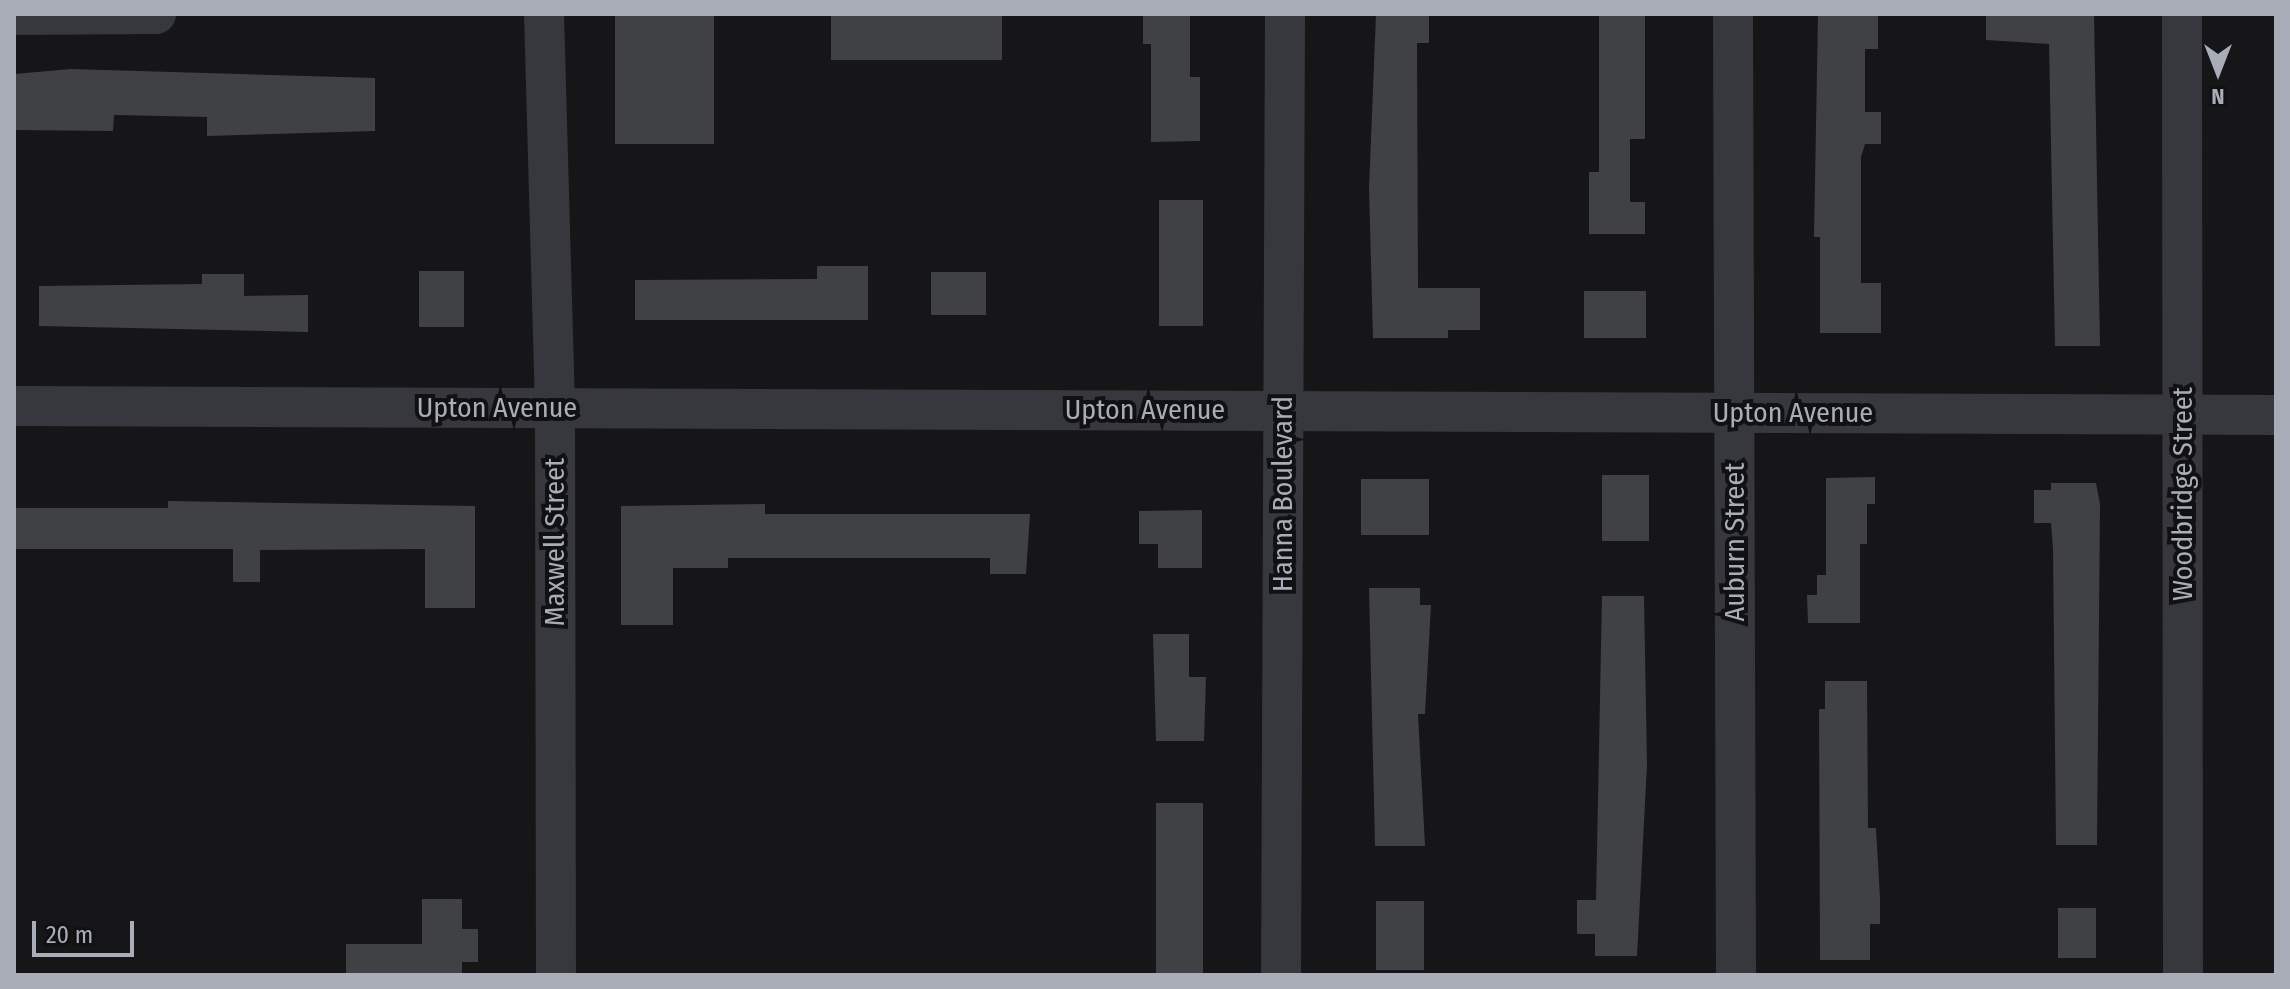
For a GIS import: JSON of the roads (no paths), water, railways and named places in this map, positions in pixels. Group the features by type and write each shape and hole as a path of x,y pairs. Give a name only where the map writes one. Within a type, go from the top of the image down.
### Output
{"street":[{"path":"14,15 156,14"},
{"name":"Maxwell Street","path":"544,14 555,409 556,975"},
{"name":"Hanna Boulevard","path":"1281,975 1285,14"},
{"name":"Auburn Street","path":"1733,14 1736,975"},
{"name":"Woodbridge Street","path":"2182,14 2183,975"},
{"name":"Upton Avenue","path":"14,406 2276,415"}]}
